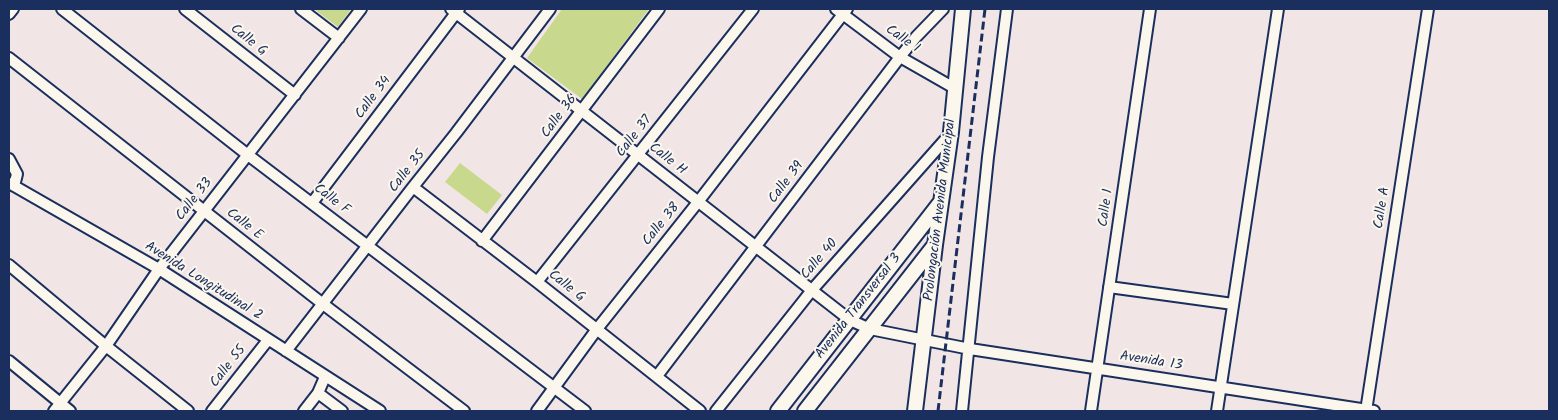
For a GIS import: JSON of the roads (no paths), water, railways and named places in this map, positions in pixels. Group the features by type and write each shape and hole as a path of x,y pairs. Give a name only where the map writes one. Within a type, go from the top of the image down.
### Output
{"street":[{"path":"9,14 13,9"},
{"name":"Calle F","path":"62,9 248,155 369,245 585,411"},
{"name":"Calle G","path":"185,9 295,95"},
{"path":"301,9 339,38"},
{"name":"Calle 33","path":"58,407 106,346 159,269 361,9"},
{"name":"Calle 35","path":"286,351 550,9"},
{"name":"Calle 36","path":"482,241 659,9"},
{"name":"Calle 37","path":"537,282 753,9"},
{"name":"Calle 39","path":"657,376 900,57 943,9"},
{"name":"Prolongación Avenida Municipal","path":"915,411 951,132 963,9"},
{"path":"962,411 970,348 988,157 1007,9"},
{"name":"Calle 1","path":"1091,411 1150,9"},
{"path":"1217,411 1278,9"},
{"name":"Calle A","path":"1369,411 1428,9"},
{"name":"Calle H","path":"455,10 513,58 850,320 870,329 924,339"},
{"name":"Calle 34","path":"312,203 455,10"},
{"name":"Calle I","path":"842,11 900,57 956,89"},
{"name":"Calle 38","path":"537,411 597,329 698,202 842,11"},
{"name":"Calle E","path":"9,58 323,304 464,411"},
{"name":"Calle 40","path":"716,411 812,290 951,132"},
{"path":"9,159 17,174 11,185"},
{"name":"Avenida Longitudinal 2","path":"11,185 159,269 380,411"},
{"name":"Calle G","path":"413,187 700,411"},
{"name":"Avenida Transversal 3","path":"778,411 941,203"},
{"name":"Avenida Transversal 3","path":"805,411 935,245"},
{"path":"9,265 188,411"},
{"path":"1109,287 1233,304"},
{"name":"Avenida 13","path":"924,339 970,348 1369,411"},
{"name":"Calle 55","path":"212,411 268,340"},
{"path":"9,361 58,407 70,411"},
{"path":"304,411 318,393 325,377"},
{"path":"318,393 342,411"}],"railway":[{"path":"938,411 985,9"}]}
